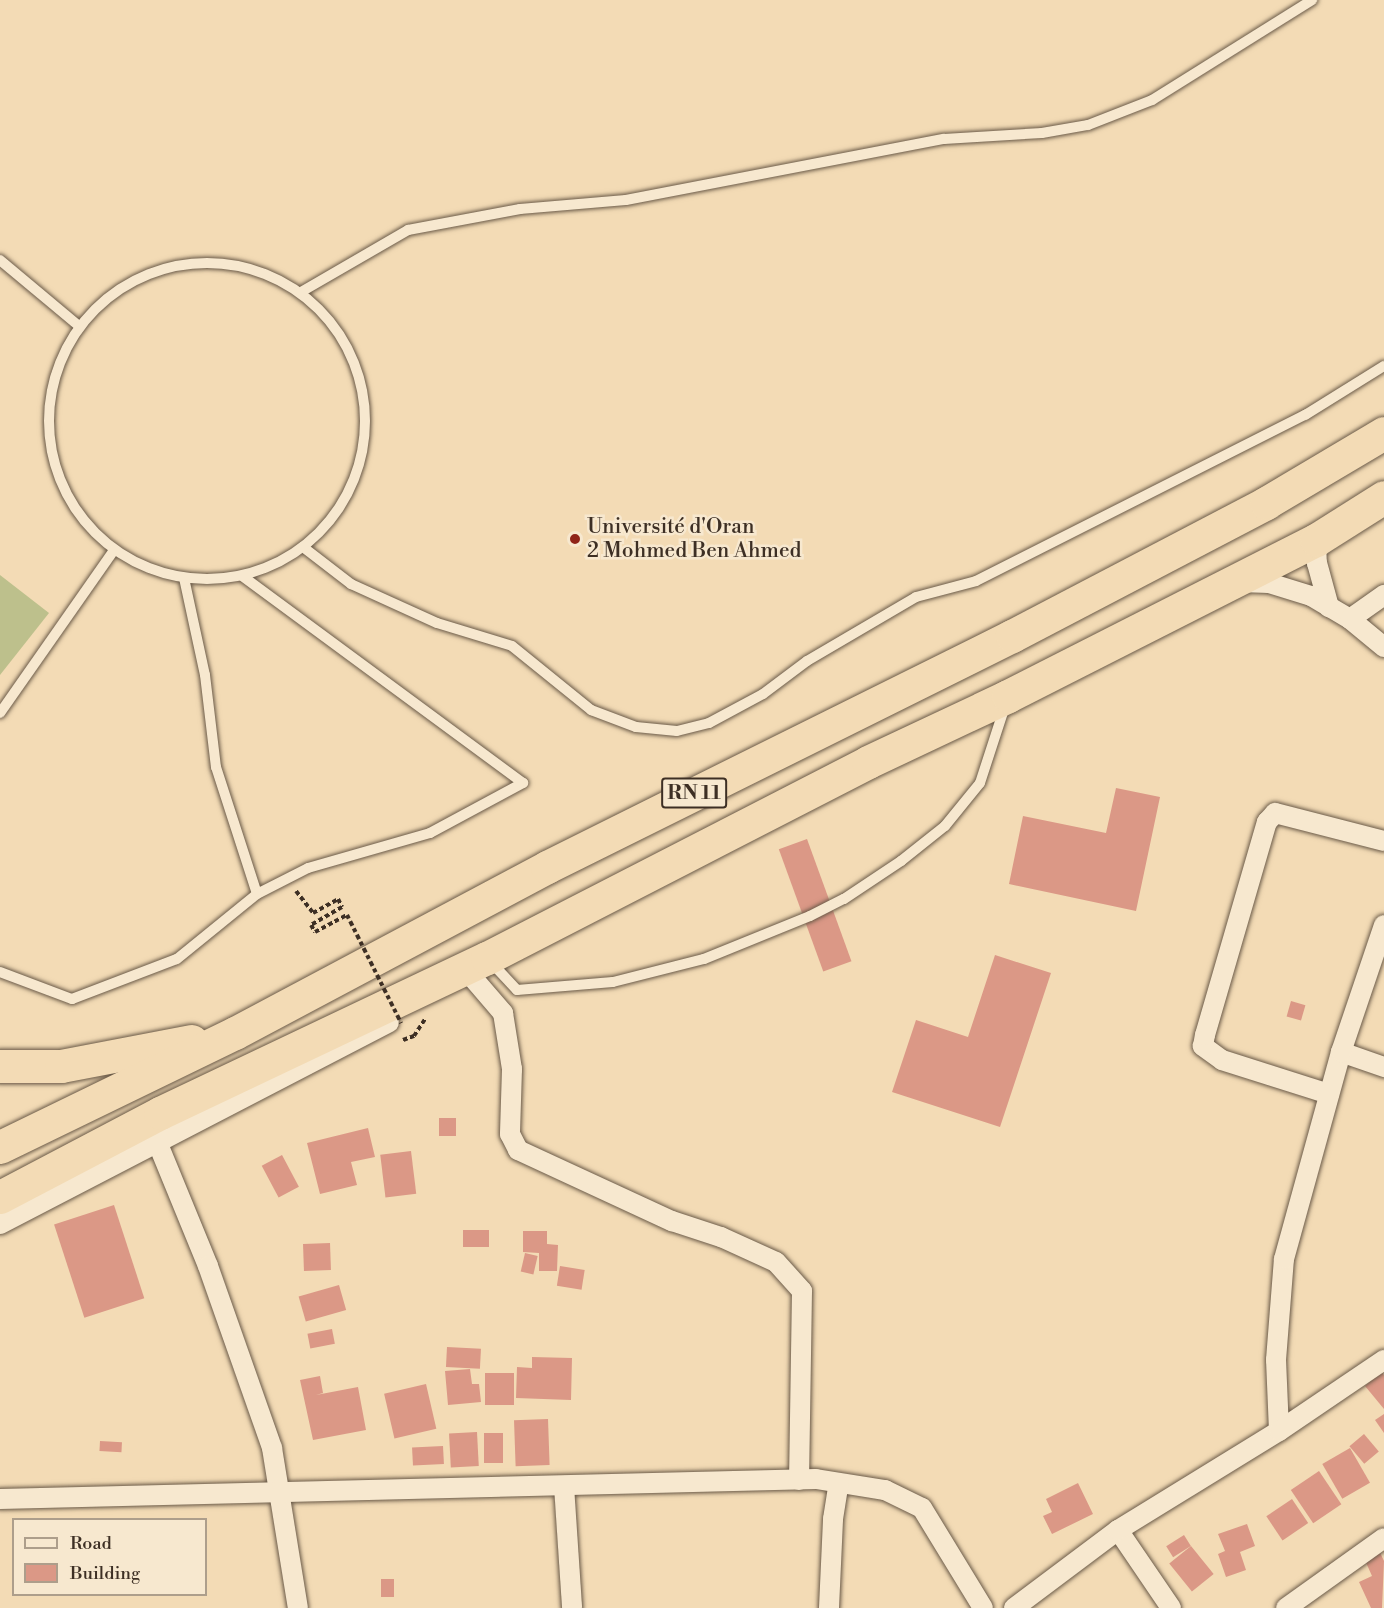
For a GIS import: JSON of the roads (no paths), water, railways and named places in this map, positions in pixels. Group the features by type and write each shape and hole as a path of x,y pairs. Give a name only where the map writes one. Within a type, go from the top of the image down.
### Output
{"highway":[{"name":"RN 11","path":"0,1147 235,1033 547,867 1012,636 1266,503 1384,433"},
{"name":"RN 11","path":"0,1197 160,1113 479,967 868,762 1008,696 1226,583 1316,540 1384,497"},
{"path":"0,1066 61,1066 235,1033"}],"street":[{"path":"1316,540 1317,563 1329,607"},
{"path":"1226,583 1280,586 1329,607 1350,619 1384,647"},
{"path":"1350,619 1384,595"},
{"path":"1329,1094 1222,1060 1203,1046 1205,1035 1267,822 1275,813 1384,841"},
{"path":"1279,1431 1277,1349 1284,1259 1341,1052 1384,925"},
{"path":"0,1224 158,1144 479,967 503,1013 512,1069 510,1134 518,1150 672,1221 721,1237 776,1262 802,1291 799,1480"},
{"path":"1341,1052 1384,1067"},
{"path":"158,1144 208,1266 272,1448 298,1608"},
{"path":"1014,1608 1118,1530 1279,1431 1384,1360"},
{"path":"0,1499 799,1480 839,1483 885,1490 921,1508 983,1608"},
{"path":"829,1608 833,1519 839,1483"},
{"path":"564,1486 572,1608"},
{"path":"1118,1530 1171,1608"},
{"path":"1286,1608 1384,1538"}],"lane":[{"path":"301,292 408,230 520,209 626,200 944,139 1042,133 1088,125 1152,100 1312,0"},
{"path":"0,260 79,326"},
{"path":"208,262 256,270 301,292 336,327 359,370 367,419 360,468 338,512 303,547 274,565 242,576 184,578 147,568 114,550 78,515 54,460 48,420 56,371 79,326 114,291 159,269 208,262"},
{"path":"303,547 351,584 437,623 512,646 591,710 636,727 677,731 709,723 763,694 807,661 916,597 976,581 1305,415 1384,366"},
{"path":"0,713 114,550"},
{"path":"0,972 72,999 177,959 257,894 308,868 430,833 523,783 242,576"},
{"path":"184,578 205,675 216,767 257,894"},
{"path":"479,967 517,990 613,982 704,959 818,912 901,861 945,826 980,783 1008,696"}],"place":[{"name":"Université d'Oran 2 Mohmed Ben Ahmed","path":"575,539"}]}
